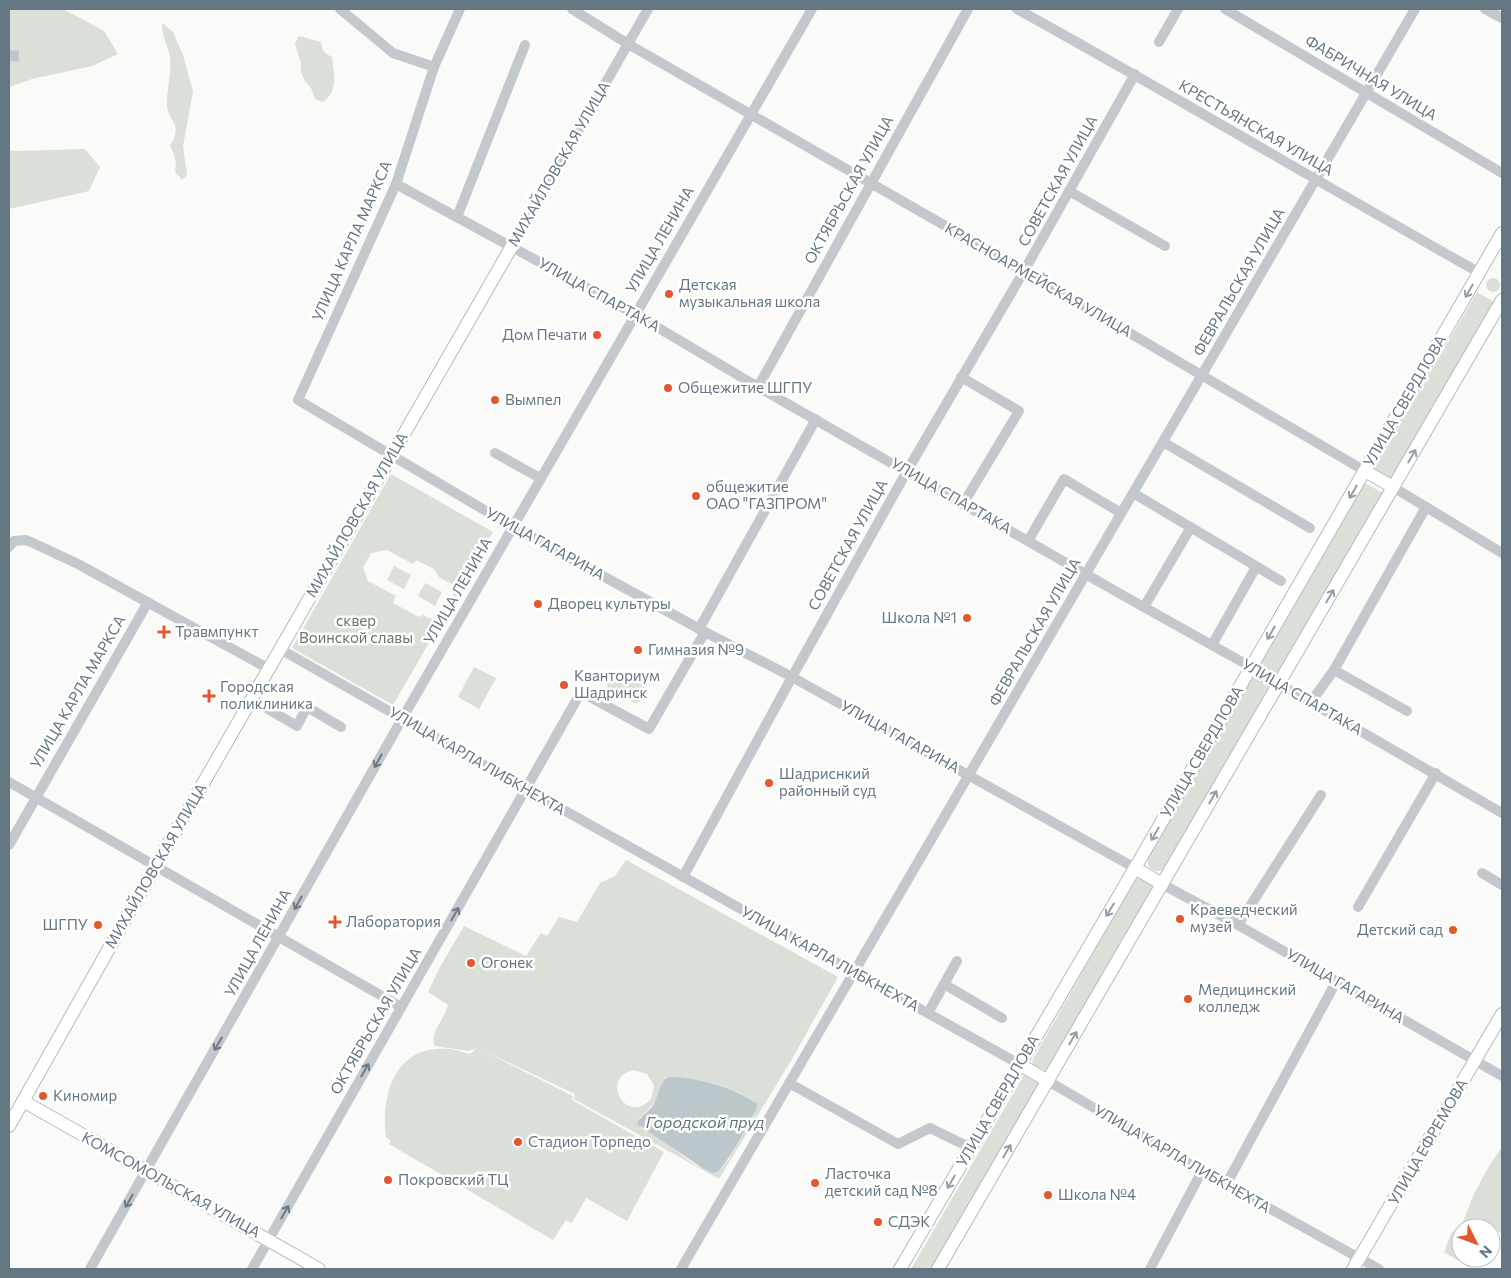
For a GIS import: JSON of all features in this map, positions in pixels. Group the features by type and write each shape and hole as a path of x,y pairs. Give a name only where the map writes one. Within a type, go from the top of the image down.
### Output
{"main road":[{"name":"УЛИЦА СВЕРДЛОВА","path":"900,1269 1135,868 1502,233"},
{"name":"МИХАЙЛОВСКАЯ УЛИЦА","path":"9,1126 391,454 512,246"},
{"path":"938,1269 1502,300"},
{"name":"КРАСНОАРМЕЙСКАЯ УЛИЦА","path":"1365,471 1394,487"},
{"name":"УЛИЦА СПАРТАКА","path":"1251,667 1279,684"},
{"name":"УЛИЦА ГАГАРИНА","path":"1135,868 1162,884"},
{"name":"УЛИЦА ЕФРЕМОВА","path":"1356,1264 1502,1014"},
{"name":"УЛИЦА КАРЛА ЛИБКНЕХТА","path":"1019,1064 1048,1080"},
{"name":"КОМСОМОЛЬСКАЯ УЛИЦА","path":"23,1101 320,1269"}],"street":[{"path":"340,9 393,53 434,67"},
{"name":"УЛИЦА КАРЛА МАРКСА","path":"298,400 396,184 434,67 460,9"},
{"name":"КРАСНОАРМЕЙСКАЯ УЛИЦА","path":"572,9 628,44 1024,271 1365,471"},
{"name":"МИХАЙЛОВСКАЯ УЛИЦА","path":"512,246 648,9"},
{"name":"УЛИЦА ЛЕНИНА","path":"90,1269 540,478 812,9"},
{"name":"ОКТЯБРЬСКАЯ УЛИЦА","path":"758,387 968,9"},
{"name":"КРЕСТЬЯНСКАЯ УЛИЦА","path":"1018,9 1135,74 1480,273"},
{"path":"1159,42 1178,9"},
{"name":"ФАБРИЧНАЯ УЛИЦА","path":"1224,9 1502,173"},
{"name":"ФЕВРАЛЬСКАЯ УЛИЦА","path":"681,1269 1415,9"},
{"path":"1485,9 1502,18"},
{"path":"457,217 525,45"},
{"name":"СОВЕТСКАЯ УЛИЦА","path":"683,877 792,676 907,471 1024,271 1135,74"},
{"name":"УЛИЦА СПАРТАКА","path":"396,184 635,314 758,387 1251,667"},
{"path":"1069,191 1165,246"},
{"path":"961,378 1019,411 963,504"},
{"name":"УЛИЦА ГАГАРИНА","path":"298,400 512,527 702,630 792,676 1135,868"},
{"name":"ОКТЯБРЬСКАЯ УЛИЦА","path":"252,1269 580,692 649,729 816,420"},
{"path":"1163,442 1310,528"},
{"path":"495,454 540,478"},
{"path":"1028,541 1064,479 1121,513"},
{"name":"КРАСНОАРМЕЙСКАЯ УЛИЦА","path":"1394,487 1502,553"},
{"path":"1133,493 1281,581"},
{"path":"1311,702 1334,670 1426,507"},
{"path":"1144,607 1191,528"},
{"path":"9,546 19,540 31,542 78,564 269,668"},
{"path":"1212,645 1256,567"},
{"name":"УЛИЦА КАРЛА МАРКСА","path":"9,845 148,602"},
{"name":"УЛИЦА КАРЛА ЛИБКНЕХТА","path":"280,649 526,789 1019,1064"},
{"path":"1334,670 1407,712"},
{"name":"УЛИЦА СПАРТАКА","path":"1279,684 1502,813"},
{"path":"251,699 297,726 307,707 341,727"},
{"path":"1358,907 1436,774"},
{"path":"9,782 401,1007"},
{"path":"1238,925 1321,795"},
{"path":"1482,873 1502,885"},
{"name":"УЛИЦА ГАГАРИНА","path":"1162,884 1238,925 1502,1076"},
{"path":"928,1013 958,961"},
{"path":"1226,1185 1336,982"},
{"path":"944,984 1002,1018"},
{"name":"УЛИЦА КАРЛА ЛИБКНЕХТА","path":"1048,1080 1356,1264 1379,1269"},
{"path":"789,1083 898,1144 930,1128 971,1148"},
{"path":"1150,1269 1202,1171"}],"green space":[{"path":"9,9 63,9 104,31 118,54 92,66 32,79 9,87"},
{"path":"162,23 173,32 183,55 193,91 183,146 187,175 182,180 175,172 175,159 170,146 176,132 174,122 167,109 170,63"},
{"path":"299,36 321,42 324,51 332,57 333,88 331,93 322,102 315,99 311,88 301,73 301,63 295,44"},
{"path":"85,149 100,167 89,191 9,209 9,150"},
{"path":"1493,278 1498,280 1500,285 1498,290 1493,292 1488,290 1486,285 1488,280"},
{"path":"1477,292 1494,302 1390,480 1374,470"},
{"name":"сквер Воинской славы","path":"391,474 493,532 455,597 453,595 454,585 439,577 434,569 416,560 413,564 387,550 371,553 363,568 368,581 396,596 393,603 419,617 423,615 435,621 442,614 445,615 393,705 292,648"},
{"path":"1365,483 1383,493 1278,673 1268,671 1261,664"},
{"path":"394,566 411,575 404,589 387,580"},
{"path":"425,583 442,592 435,606 418,596"},
{"path":"474,667 496,678 479,709 458,697"},
{"path":"614,672 619,672 645,685 646,690 640,702 634,703 608,689 607,684"},
{"path":"1257,676 1268,682 1269,687 1164,868 1162,871 1155,871 1149,867 1147,859 1251,678"},
{"path":"626,860 838,977 792,1059 719,1179 574,1099 575,1094 478,1048 573,1096 572,1100 664,1152 627,1221 586,1198 572,1223 566,1220 553,1240 389,1144 391,1141 386,1137 385,1123 388,1094 392,1081 399,1069 408,1059 420,1052 448,1049 470,1054 477,1048 469,1051 434,1046 434,1035 448,1005 428,992 464,926 526,956 541,933 547,936 559,917 577,922 600,883 615,876","holes":["633,1070 647,1074 654,1086 651,1099 642,1106 633,1107 626,1104 620,1098 617,1090 618,1082 623,1075","699,1080 730,1089 758,1104 729,1159 718,1172 695,1164 653,1134 641,1128 639,1119 654,1102 660,1092 663,1081"]},
{"path":"1141,877 1152,883 1152,888 1046,1071 1033,1065 1032,1061 1134,881"},
{"path":"1024,1075 1040,1084 932,1269 911,1269"},
{"path":"1502,1147 1502,1234 1501,1218 1465,1218 1472,1198 1489,1166"},
{"path":"1451,1234 1451,1256 1444,1252"}],"water":[{"path":"9,50 19,51 19,60 17,62 9,60"},
{"name":"Городской пруд","path":"673,1077 718,1085 758,1104 735,1148 718,1172 713,1173 704,1169 637,1124 653,1105 664,1081 667,1078"}],"place":[{"name":"Детская музыкальная школа","path":"669,294"},
{"name":"Дом Печати","path":"597,335"},
{"name":"Общежитие ШГПУ","path":"668,388"},
{"name":"Вымпел","path":"495,400"},
{"name":"общежитие ОАО \"ГАЗПРОМ\"","path":"696,496"},
{"name":"Дворец культуры","path":"538,604"},
{"name":"Школа №1","path":"967,618"},
{"name":"Травмпункт","path":"164,632"},
{"name":"Гимназия №9","path":"638,650"},
{"name":"Кванториум Шадринск","path":"564,685"},
{"name":"Городская поликлиника","path":"209,696"},
{"name":"Шадриснкий районный суд","path":"769,783"},
{"name":"Краеведческий музей","path":"1180,919"},
{"name":"Лаборатория","path":"335,922"},
{"name":"ШГПУ","path":"98,925"},
{"name":"Детский сад","path":"1453,930"},
{"name":"Огонек","path":"471,963"},
{"name":"Медицинский колледж","path":"1188,999"},
{"name":"Киномир","path":"43,1096"},
{"name":"Стадион Торпедо","path":"518,1142"},
{"name":"Покровский ТЦ","path":"388,1180"},
{"name":"Ласточка детский сад №8","path":"815,1183"},
{"name":"Школа №4","path":"1048,1195"},
{"name":"СДЭК","path":"878,1222"}]}
